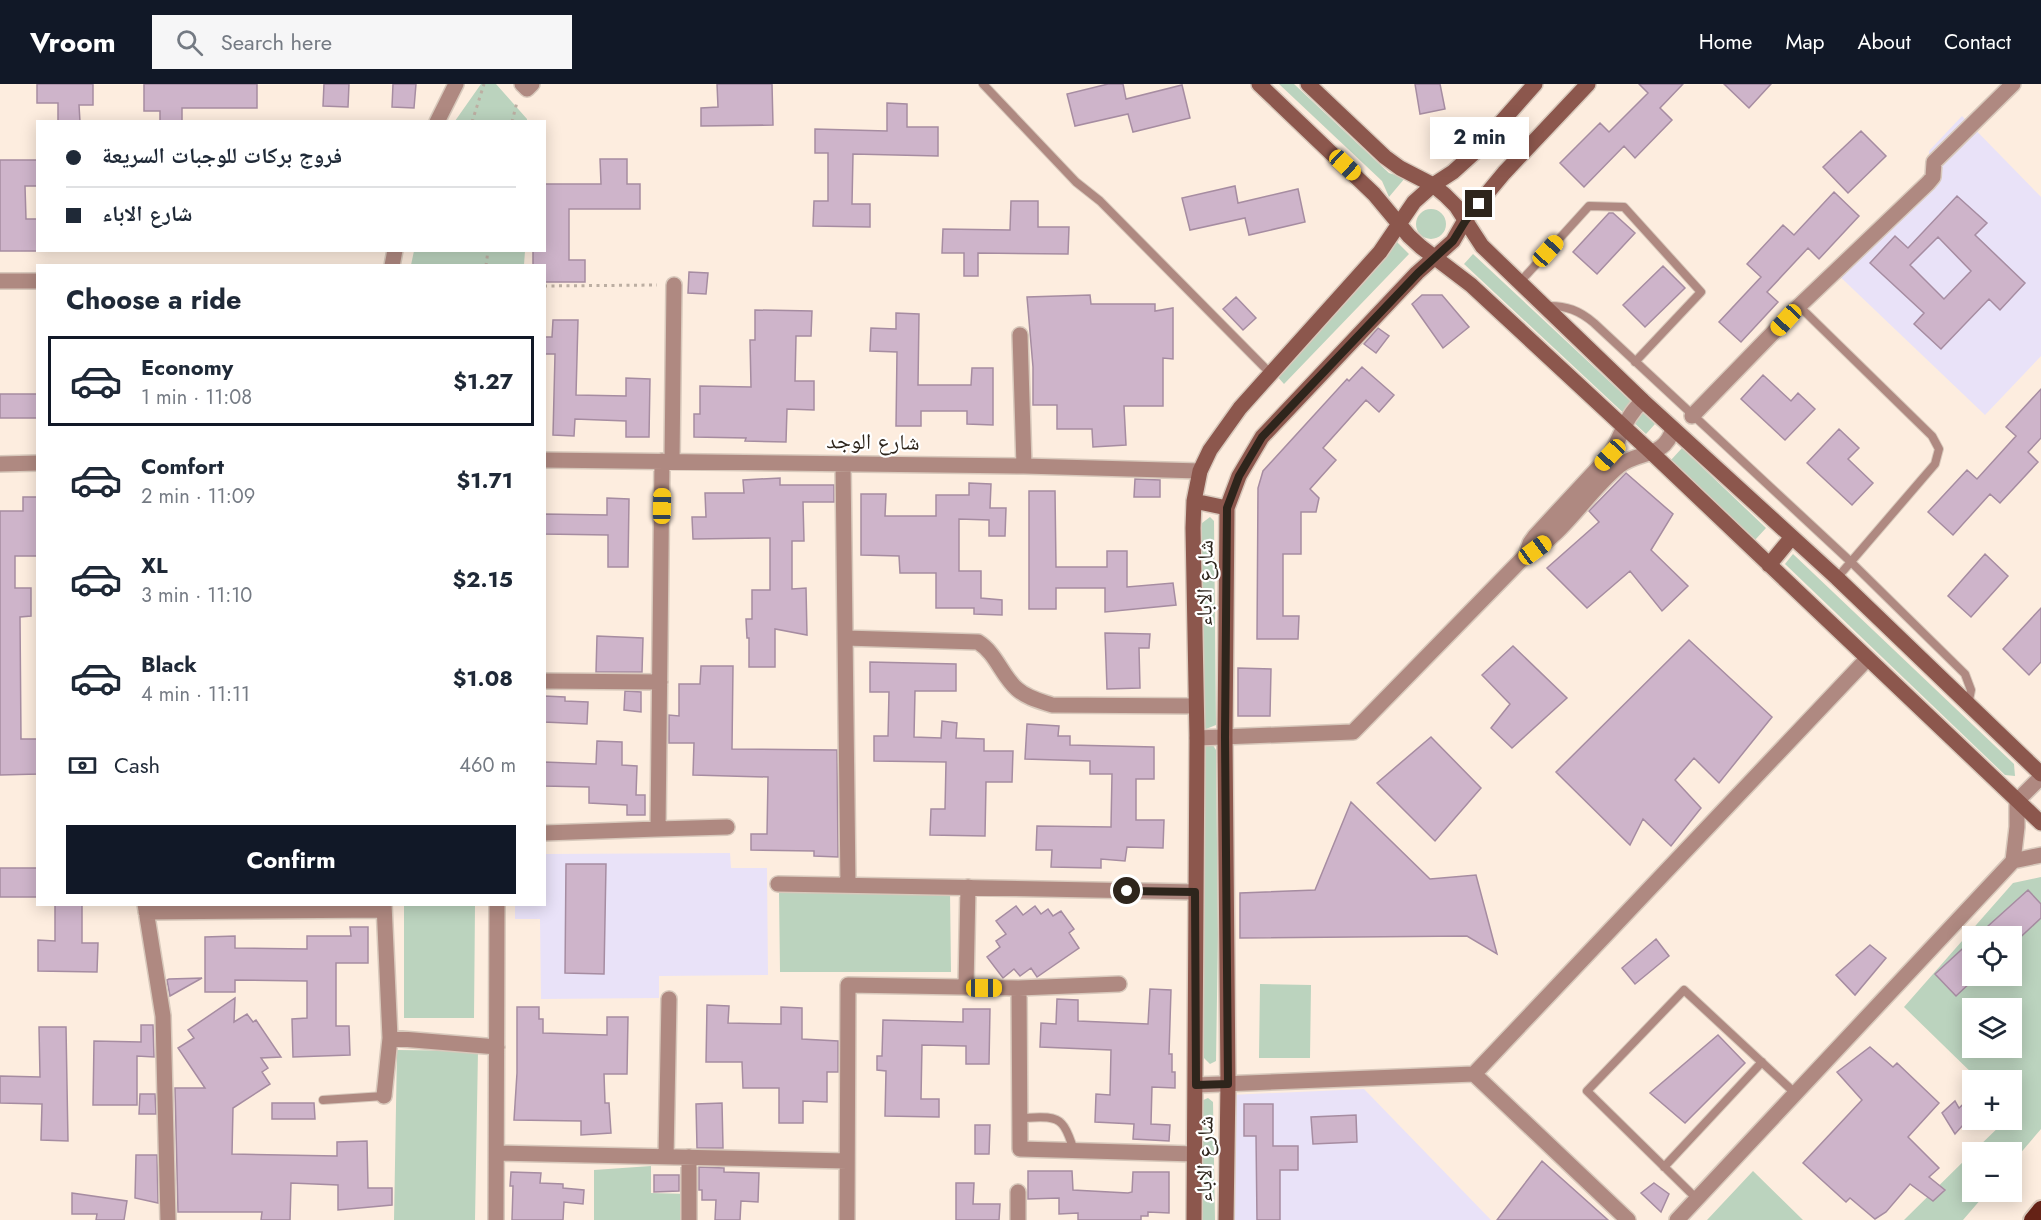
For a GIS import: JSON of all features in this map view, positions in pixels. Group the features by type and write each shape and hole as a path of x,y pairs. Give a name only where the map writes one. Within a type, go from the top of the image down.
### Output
{"highway":[{"path":"2032,1220 2041,1209"}],"main road":[{"path":"1259,84 1362,181 1399,222 1408,236 1471,285 1652,453 2041,824"},
{"path":"1308,84 1385,157 1400,168 1433,185 1456,206 1482,246 1643,401 1837,578 2041,776"},
{"name":"شارع الاباء","path":"1194,1220 1197,738 1194,501 1200,471 1210,450 1240,408 1380,252 1414,202 1474,153 1535,84"},
{"name":"شارع الاباء","path":"1226,1220 1228,1084 1225,737 1227,508 1239,476 1262,437 1394,297 1453,241 1466,220 1504,173 1588,84"},
{"path":"1194,501 1227,508"},
{"path":"1769,565 1792,537"}],"street":[{"path":"438,120 456,84"},
{"path":"522,84 527,89 532,84"},
{"path":"1692,416 1799,306 1928,183 1933,177 1934,162 2013,84"},
{"path":"0,281 36,281"},
{"path":"658,829 660,682 674,285"},
{"path":"1020,335 1024,466"},
{"path":"1526,555 1535,536 1610,455 1618,442 1622,427 1643,401"},
{"path":"1197,738 1353,732 1526,555 1545,543 1619,467 1634,457 1652,453 1666,444 1673,429"},
{"name":"شارع الوجد","path":"546,460 1024,466 1200,471"},
{"path":"0,464 36,463"},
{"path":"843,464 849,885"},
{"path":"845,638 978,642 986,646 1017,689 1033,699 1052,705 1195,706"},
{"path":"1196,1085 1474,1074 1867,659"},
{"path":"546,681 660,682"},
{"path":"1677,1220 2013,861 2018,826 2017,801 2041,776"},
{"path":"546,833 727,827"},
{"path":"2013,861 2041,855"},
{"path":"778,884 1195,892"},
{"path":"966,987 968,887"},
{"path":"495,1220 497,906"},
{"path":"168,1220 163,1016 145,908 384,907 390,1038 384,1096"},
{"path":"847,1220 848,985 1019,988 1119,984"},
{"path":"1019,988 1020,1149 1195,1154"},
{"path":"666,1157 669,999"},
{"path":"390,1038 497,1047"},
{"path":"1474,1074 1628,1220"},
{"path":"497,1153 847,1161"},
{"path":"689,1157 689,1220"},
{"path":"1017,1192 1017,1220"}],"lane":[{"path":"983,84 1076,182 1100,201 1271,374"},
{"path":"1520,282 1589,206 1624,207 1701,292 1635,362"},
{"path":"1545,306 1566,307 1586,316 1851,562 1965,674 1971,690 1968,705"},
{"path":"1799,306 1932,436 1940,449 1935,464 1837,578"},
{"path":"1697,1199 1587,1091 1684,990 1796,1094"},
{"path":"1664,1167 1762,1062"},
{"path":"323,1100 384,1096"},
{"path":"1020,1118 1056,1120 1062,1124 1074,1150"}],"path":[{"path":"473,120 484,84"},
{"path":"546,286 674,285"}],"shaded area":[{"path":"1962,116 2041,197 2041,356 1985,415 1833,270 1929,170 1929,151"},
{"path":"730,853 731,868 767,868 768,975 659,976 659,998 541,999 540,919 515,919 515,906 546,906 546,854"},
{"path":"1364,1089 1491,1220 1232,1220 1230,1095"}],"green space":[{"path":"481,84 496,84 527,119 527,120 456,120"},
{"path":"1279,84 1294,84 1389,173 1405,178 1389,197 1382,181"},
{"path":"1431,209 1442,213 1446,224 1442,235 1431,239 1420,235 1416,224 1420,213"},
{"path":"1397,242 1409,254 1284,384 1276,375"},
{"path":"414,252 525,252 524,264 411,264"},
{"path":"1473,254 1655,424 1646,434 1464,264"},
{"path":"1682,448 1766,528 1755,540 1671,460"},
{"path":"1210,517 1214,521 1216,725 1206,729 1202,721 1202,523"},
{"path":"1793,554 2014,764 2015,776 2005,775 1785,564"},
{"path":"1211,742 1216,750 1218,934 1216,1061 1210,1064 1204,1058 1204,746"},
{"path":"2041,877 2041,1129 2022,1151 2022,1142 1983,1142 1996,1130 2022,1130 2022,1070 1969,1070 1904,1007 1962,941 1962,986 2022,986 2022,926 1975,926 2013,883"},
{"path":"950,891 951,972 780,972 779,892"},
{"path":"404,906 475,906 474,1018 404,1018"},
{"path":"1260,984 1311,985 1310,1058 1259,1058"},
{"path":"397,1050 478,1051 475,1220 394,1220"},
{"path":"1208,1098 1213,1102 1215,1220 1203,1220 1201,1101"},
{"path":"1962,1163 1962,1202 1979,1202 1963,1220 1904,1220"},
{"path":"651,1166 651,1193 689,1194 689,1220 594,1220 594,1170"},
{"path":"1753,1171 1803,1220 1707,1220"}],"building":[{"path":"37,84 93,84 93,105 79,105 80,120 58,120 58,103 37,103"},
{"path":"144,84 257,84 257,108 182,108 182,120 160,120 160,111 144,111"},
{"path":"324,84 349,84 348,107 323,106"},
{"path":"393,84 416,84 414,108 392,107"},
{"path":"717,84 772,84 773,125 701,126 701,108 718,107"},
{"path":"1108,84 1123,84 1126,99 1182,85 1190,118 1133,132 1128,114 1075,126 1067,94"},
{"path":"1415,84 1440,84 1445,109 1420,114"},
{"path":"1639,84 1683,84 1660,108 1672,120 1635,158 1624,146 1584,187 1560,163 1600,123 1609,132 1648,93"},
{"path":"1724,84 1771,84 1749,108"},
{"path":"887,103 907,104 907,127 938,127 938,156 853,154 852,204 870,204 870,227 813,226 814,201 828,201 828,153 815,153 815,129 887,131"},
{"path":"1861,131 1886,156 1848,193 1823,167"},
{"path":"600,159 627,159 627,184 640,184 640,209 569,209 569,260 585,260 585,282 546,282 546,264 533,264 533,252 546,252 546,184 601,184"},
{"path":"0,160 36,160 36,186 25,186 26,219 36,219 36,251 0,251"},
{"path":"1235,186 1238,203 1298,189 1305,222 1249,235 1245,218 1190,230 1182,198"},
{"path":"1834,192 1859,216 1819,259 1808,248 1767,292 1778,302 1741,342 1719,322 1761,277 1747,264 1783,225 1794,235"},
{"path":"1957,196 1987,223 1975,235 2025,283 2000,310 1989,299 1941,349 1914,324 1924,313 1870,263 1895,236 1908,248","holes":["1938,237 1971,271 1944,299 1910,265"]},
{"path":"1011,201 1038,201 1038,227 1069,227 1068,254 978,253 978,276 964,276 964,253 942,253 943,229 1010,230"},
{"path":"1609,213 1613,213 1635,233 1597,274 1573,252"},
{"path":"1663,266 1685,288 1645,327 1623,305"},
{"path":"689,272 708,273 706,294 688,293"},
{"path":"1090,295 1091,304 1155,304 1155,311 1173,308 1173,359 1163,358 1163,406 1124,406 1126,445 1093,447 1092,429 1057,429 1057,405 1033,405 1033,367 1027,297"},
{"path":"1422,295 1442,295 1469,327 1443,348 1412,304"},
{"path":"1236,297 1256,318 1243,330 1223,309"},
{"path":"755,310 812,311 811,336 796,336 795,381 814,381 814,410 787,409 786,442 745,441 746,438 694,437 694,414 700,414 700,386 751,387 750,340 755,340"},
{"path":"896,313 919,314 918,385 971,385 972,368 993,368 993,425 967,424 967,411 921,411 921,426 896,426 897,352 870,351 871,328 896,329"},
{"path":"553,320 578,320 576,395 626,396 626,378 650,379 649,437 626,437 626,421 575,419 574,436 553,435 555,354 546,354 546,337 552,337"},
{"path":"1378,328 1389,336 1376,353 1364,344"},
{"path":"1362,367 1394,395 1379,412 1366,400 1323,448 1336,460 1310,489 1319,498 1316,512 1301,512 1301,554 1283,554 1283,616 1299,616 1298,639 1257,639 1258,488 1263,471 1347,379 1349,381"},
{"path":"1763,375 1791,401 1798,393 1815,409 1785,440 1741,399"},
{"path":"2041,389 2041,438 2028,452 2038,462 2000,503 1990,494 1953,535 1928,512 1967,470 1977,479 2016,436 2006,427"},
{"path":"0,394 36,394 36,418 0,418"},
{"path":"1839,429 1859,448 1848,459 1873,483 1852,505 1807,463"},
{"path":"1626,473 1673,514 1651,550 1688,586 1662,611 1630,571 1587,608 1547,568 1599,522 1589,511"},
{"path":"780,478 780,485 834,485 834,502 803,502 804,541 792,541 792,589 806,588 807,635 775,629 775,667 749,667 749,638 747,638 746,619 752,619 752,590 770,590 770,538 693,539 692,517 706,517 705,493 744,493 743,480"},
{"path":"1135,479 1160,480 1160,497 1134,497"},
{"path":"969,483 991,484 990,508 1006,508 1005,536 989,536 989,520 959,519 959,571 981,571 981,598 1002,600 1002,615 974,614 974,608 936,608 936,573 900,573 899,556 861,555 861,494 886,494 885,516 936,516 936,495 969,495"},
{"path":"1029,491 1055,491 1056,567 1107,567 1107,551 1127,551 1127,587 1173,583 1176,605 1105,612 1105,588 1056,588 1056,609 1029,609"},
{"path":"23,497 36,497 36,556 15,556 15,588 31,588 31,616 20,617 21,739 36,739 36,774 0,775 0,511 23,511"},
{"path":"607,498 629,499 628,567 608,567 608,535 546,534 546,514 607,515"},
{"path":"1985,554 2008,576 1971,617 1948,596"},
{"path":"2041,608 2041,662 2029,675 2003,649"},
{"path":"1105,633 1150,634 1149,648 1139,648 1140,688 1107,689"},
{"path":"597,636 643,638 642,672 596,672"},
{"path":"1689,640 1772,717 1719,783 1694,758 1675,780 1701,808 1671,846 1643,819 1630,845 1556,772"},
{"path":"1513,646 1567,698 1512,748 1491,728 1510,704 1482,675"},
{"path":"870,662 956,664 956,691 915,691 914,737 941,738 942,721 957,723 956,738 984,739 984,751 1013,751 1012,782 986,782 985,836 930,835 931,809 945,809 946,762 874,761 874,736 888,736 889,692 870,692"},
{"path":"701,666 733,666 732,749 837,750 838,857 814,856 814,851 751,850 751,834 767,834 768,777 693,775 694,743 669,743 669,715 679,716 679,684 700,684"},
{"path":"1238,668 1271,669 1270,716 1238,716"},
{"path":"625,691 641,692 641,712 624,710"},
{"path":"546,696 565,697 565,701 588,702 587,724 546,722"},
{"path":"1027,724 1059,726 1058,736 1070,736 1070,745 1154,747 1154,779 1136,779 1136,820 1164,820 1163,848 1127,847 1125,861 1101,859 1101,868 1051,867 1052,850 1036,850 1037,826 1111,827 1112,774 1090,774 1090,761 1025,759"},
{"path":"1431,737 1481,788 1435,841 1377,783"},
{"path":"597,741 622,742 622,765 637,766 636,795 645,795 645,815 627,815 627,805 589,803 589,787 546,786 546,762 596,764"},
{"path":"1351,802 1430,879 1476,875 1497,954 1467,936 1240,938 1240,893 1315,890"},
{"path":"566,864 606,864 604,974 565,973"},
{"path":"0,868 36,868 36,897 0,897"},
{"path":"2028,890 2041,904 2041,918 2022,936 2022,926 1988,926"},
{"path":"55,906 82,906 82,943 98,943 97,972 38,971 38,940 55,941"},
{"path":"1016,906 1023,915 1035,906 1041,914 1048,909 1053,916 1061,911 1074,929 1069,933 1079,948 1037,977 1031,968 1020,976 1014,969 1003,978 987,957 1000,947 996,941 1006,934 996,921"},
{"path":"350,927 368,927 368,963 336,963 336,1026 349,1026 350,1055 293,1057 292,1019 307,1018 307,981 235,980 235,992 205,992 205,937 235,936 235,948 307,949 307,936 351,936"},
{"path":"1656,939 1669,956 1635,984 1622,968"},
{"path":"1870,945 1886,958 1855,995 1836,975"},
{"path":"1962,949 1962,986 1967,986 1956,996 1935,974"},
{"path":"202,978 170,996 167,980"},
{"path":"1150,989 1171,990 1169,1054 1172,1054 1175,1088 1152,1087 1151,1124 1170,1125 1169,1141 1133,1139 1134,1124 1095,1122 1096,1094 1110,1095 1111,1050 1040,1047 1041,1023 1056,1024 1057,999 1078,1000 1078,1021 1148,1024"},
{"path":"235,998 234,1022 247,1014 253,1022 256,1020 281,1057 261,1058 268,1068 262,1072 270,1084 233,1108 232,1154 337,1156 337,1142 367,1141 368,1188 392,1188 392,1205 338,1210 338,1185 291,1183 290,1220 261,1220 262,1212 178,1212 175,1088 205,1088 178,1048 194,1038 188,1030"},
{"path":"707,1005 729,1006 728,1023 781,1024 781,1007 802,1008 802,1039 838,1041 838,1072 827,1072 827,1102 803,1101 803,1123 779,1123 779,1088 743,1088 742,1062 706,1062"},
{"path":"517,1007 539,1007 539,1019 543,1019 543,1033 607,1035 607,1017 628,1017 627,1074 604,1074 605,1103 609,1103 611,1133 581,1135 581,1121 514,1120"},
{"path":"963,1009 990,1009 989,1064 966,1064 966,1046 922,1045 921,1099 939,1099 939,1117 885,1116 886,1071 877,1070 877,1056 882,1056 883,1020 963,1022"},
{"path":"141,1025 153,1025 154,1057 137,1056 137,1105 93,1105 94,1041 141,1042"},
{"path":"39,1027 66,1027 68,1141 41,1140 42,1104 0,1103 0,1076 40,1077"},
{"path":"1718,1035 1745,1063 1685,1123 1650,1093"},
{"path":"1870,1047 1893,1067 1897,1063 1939,1103 1908,1137 1939,1168 1929,1177 1945,1190 1933,1201 1910,1184 1886,1212 1875,1219 1850,1198 1846,1202 1803,1163 1862,1100 1837,1072"},
{"path":"140,1094 155,1094 156,1114 139,1114"},
{"path":"1955,1101 1959,1108 1962,1105 1962,1126 1955,1134 1942,1113"},
{"path":"272,1103 314,1103 315,1119 272,1119"},
{"path":"722,1103 723,1148 697,1148 696,1104"},
{"path":"1244,1104 1273,1104 1273,1146 1298,1146 1298,1170 1280,1170 1280,1220 1257,1220 1256,1136 1244,1136"},
{"path":"1356,1115 1357,1142 1313,1144 1311,1117"},
{"path":"975,1125 990,1125 989,1154 975,1154"},
{"path":"136,1155 157,1155 158,1203 135,1198"},
{"path":"1542,1161 1608,1220 1497,1220"},
{"path":"699,1167 724,1168 724,1172 759,1173 758,1202 741,1201 740,1220 715,1220 716,1200 702,1200 702,1190 699,1190"},
{"path":"1028,1171 1072,1171 1073,1190 1128,1193 1132,1192 1133,1172 1169,1172 1169,1213 1148,1212 1148,1216 1141,1216 1141,1220 1078,1220 1078,1213 1059,1214 1059,1198 1028,1199"},
{"path":"511,1172 541,1173 540,1183 563,1184 563,1188 584,1190 583,1204 564,1202 563,1220 512,1220"},
{"path":"654,1175 679,1175 679,1191 654,1192"},
{"path":"956,1183 974,1183 973,1204 1000,1204 999,1220 956,1220"},
{"path":"1654,1183 1669,1194 1661,1212 1641,1193"},
{"path":"72,1193 127,1201 124,1220 96,1220 97,1214 72,1214"}],"route":[{"path":"1127,891 1195,892 1196,1085 1228,1084 1225,737 1227,508 1239,476 1262,437 1418,273 1453,241 1479,204"}]}
